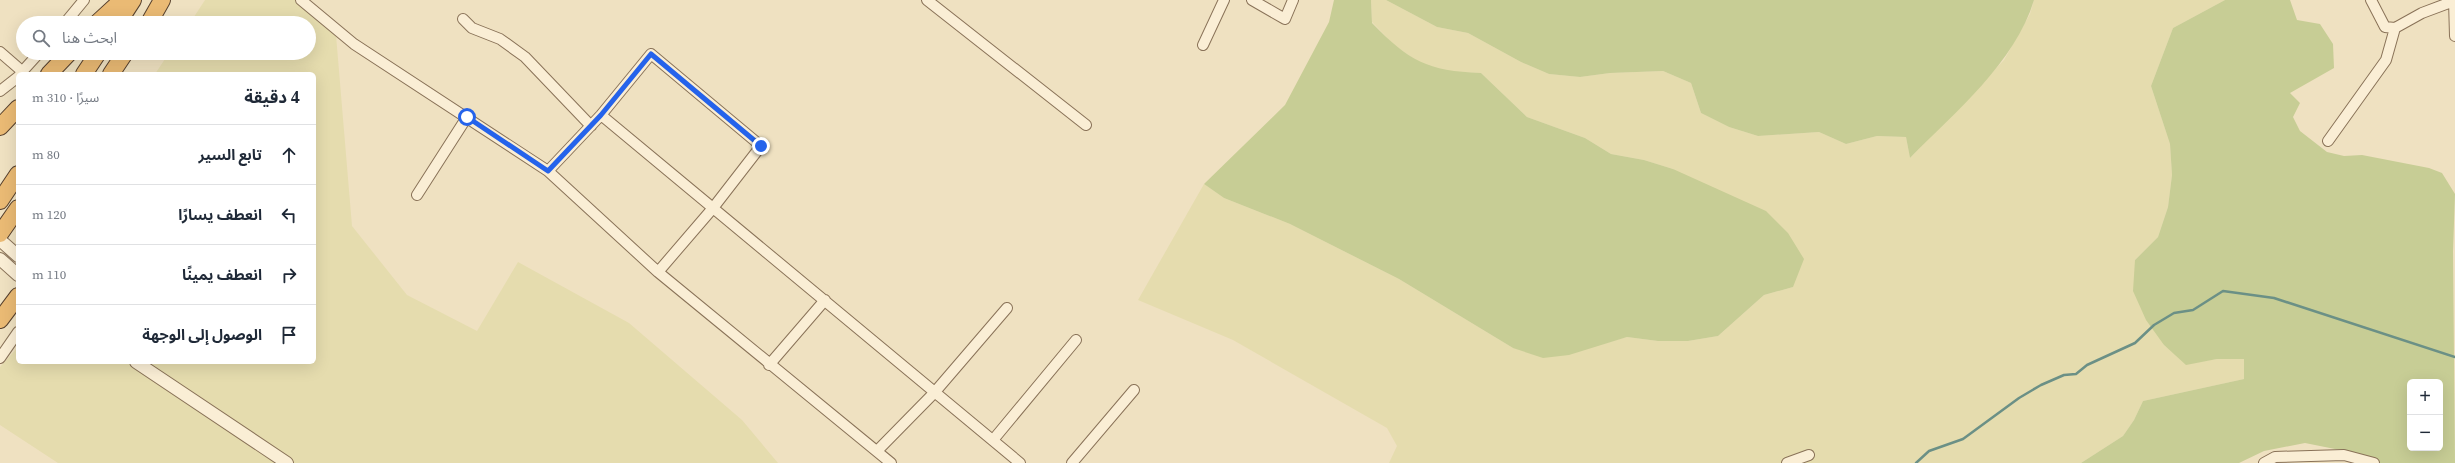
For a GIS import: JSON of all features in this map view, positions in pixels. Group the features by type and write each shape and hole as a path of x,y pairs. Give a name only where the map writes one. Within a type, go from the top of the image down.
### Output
{"highway":[{"path":"105,16 122,0"},
{"path":"123,16 133,0"},
{"path":"151,16 160,2"},
{"path":"153,16 160,2"},
{"path":"51,72 62,60"},
{"path":"85,72 93,60"},
{"path":"112,72 120,60"},
{"path":"125,72 131,60"},
{"path":"0,127 16,110"},
{"path":"0,201 16,177"},
{"path":"2,234 16,211"},
{"path":"0,320 16,299"}],"street":[{"path":"301,0 354,44 548,171 658,272 769,365 891,463"},
{"path":"927,0 1086,125"},
{"path":"1203,46 1224,0"},
{"path":"1252,0 1285,19 1293,0"},
{"path":"2371,0 2385,27 2395,28 2422,13 2454,0 2455,36"},
{"path":"70,16 82,1"},
{"path":"463,19 472,28 500,39 525,57 591,126"},
{"path":"2328,141 2386,60 2395,28"},
{"path":"0,52 18,72"},
{"path":"548,171 601,115 651,54 761,146 713,208 658,272"},
{"path":"22,72 33,60"},
{"path":"0,91 16,77"},
{"path":"601,115 1020,463"},
{"path":"417,195 467,117"},
{"path":"2,234 16,253"},
{"path":"0,259 16,272"},
{"path":"769,365 825,300"},
{"path":"877,451 934,393 1007,308"},
{"path":"0,358 16,335"},
{"path":"993,440 1076,340"},
{"path":"139,364 287,463"},
{"path":"1072,463 1134,390"},
{"path":"1788,463 1809,455"},
{"path":"2264,463 2275,457 2344,455 2374,463"}],"shaded area":[{"path":"205,0 308,0 336,35 352,226 407,295 477,331 518,262 629,323 742,420 778,463 58,463 0,425 0,367 16,349 16,364 316,364 316,72 156,72 164,60 316,60 316,16 195,16"},
{"path":"1371,0 1386,0 1437,27 1468,33 1521,62 1549,74 1580,77 1610,73 1663,71 1691,83 1701,113 1729,127 1758,136 1819,132 1846,144 1877,136 1906,137 1910,158 2004,60 2030,14 2034,0 2225,0 2173,28 2151,86 2170,144 2172,175 2168,207 2158,237 2135,260 2164,345 2186,364 2217,359 2244,359 2244,379 2143,401 2134,420 2123,436 2081,463 1389,463 1397,446 1387,428 1233,340 1138,300 1204,184 1224,198 1290,224 1399,279 1513,348 1598,345 1627,337 1658,341 1688,341 1718,336 1764,295 1793,287 1673,169 1644,160 1611,154 1585,138 1527,117 1481,73 1449,72 1420,63 1394,45 1372,22"}],"green space":[{"path":"1334,0 1371,0 1372,23 1397,47 1420,62 1446,70 1481,73 1527,117 1585,138 1611,154 1644,160 1673,169 1766,211 1788,233 1804,259 1793,287 1764,295 1718,336 1688,341 1658,341 1627,337 1569,355 1543,358 1513,348 1399,279 1290,224 1224,198 1204,184 1285,105 1329,22"},
{"path":"1386,0 2034,0 2025,23 2013,45 1998,66 1964,104 1910,158 1906,137 1877,136 1846,144 1819,132 1758,136 1729,127 1701,113 1691,83 1663,71 1610,73 1580,77 1549,74 1521,62 1468,33 1437,27"},
{"path":"2225,0 2290,0 2297,20 2320,24 2333,44 2334,68 2290,93 2300,103 2293,117 2300,131 2327,152 2344,156 2362,155 2429,168 2442,173 2455,194 2453,251 2455,463 2372,463 2350,452 2305,443 2264,451 2239,463 2081,463 2123,436 2134,420 2143,401 2244,379 2244,359 2217,359 2186,365 2164,345 2146,320 2133,291 2135,260 2158,237 2168,207 2172,175 2170,144 2151,86 2173,28"}],"waterway":[{"path":"1916,463 1929,451 1963,439 2019,398 2041,385 2064,375 2076,374 2087,365 2135,343 2154,325 2174,313 2193,310 2223,291 2274,298 2455,357"}],"route":[{"path":"467,117 548,171 601,115 651,54 761,146"}]}
